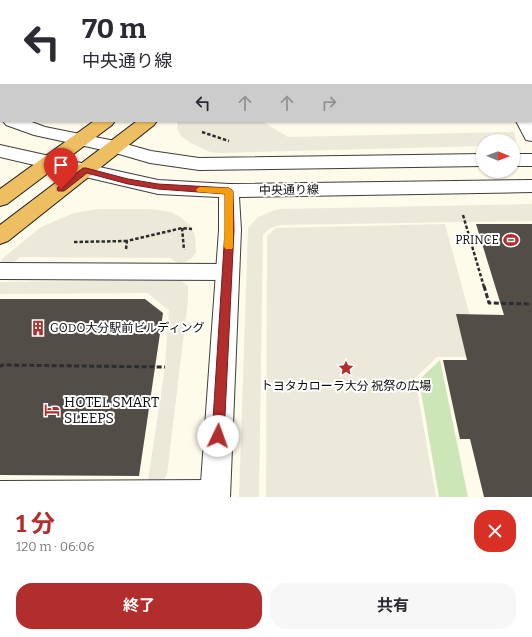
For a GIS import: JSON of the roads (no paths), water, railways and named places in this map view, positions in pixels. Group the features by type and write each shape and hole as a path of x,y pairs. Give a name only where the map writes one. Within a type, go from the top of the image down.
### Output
{"highway":[{"path":"0,199 105,122"},
{"path":"0,236 147,122"}],"street":[{"path":"15,122 40,131 115,147 150,157 199,164 476,160"},
{"path":"525,122 532,136"},
{"name":"中央通り線","path":"0,151 158,187 229,191 532,186"},
{"path":"520,160 532,160"},
{"path":"0,496 215,496 230,230 229,191"},
{"path":"0,271 227,272"}],"place":[{"name":"PRINCE","path":"511,240"},
{"name":"GODO大分駅前ビルディング","path":"38,328"},
{"name":"トヨタカローラ大分 祝祭の広場","path":"346,368"},
{"name":"HOTEL SMART SLEEPS","path":"52,410"}]}
